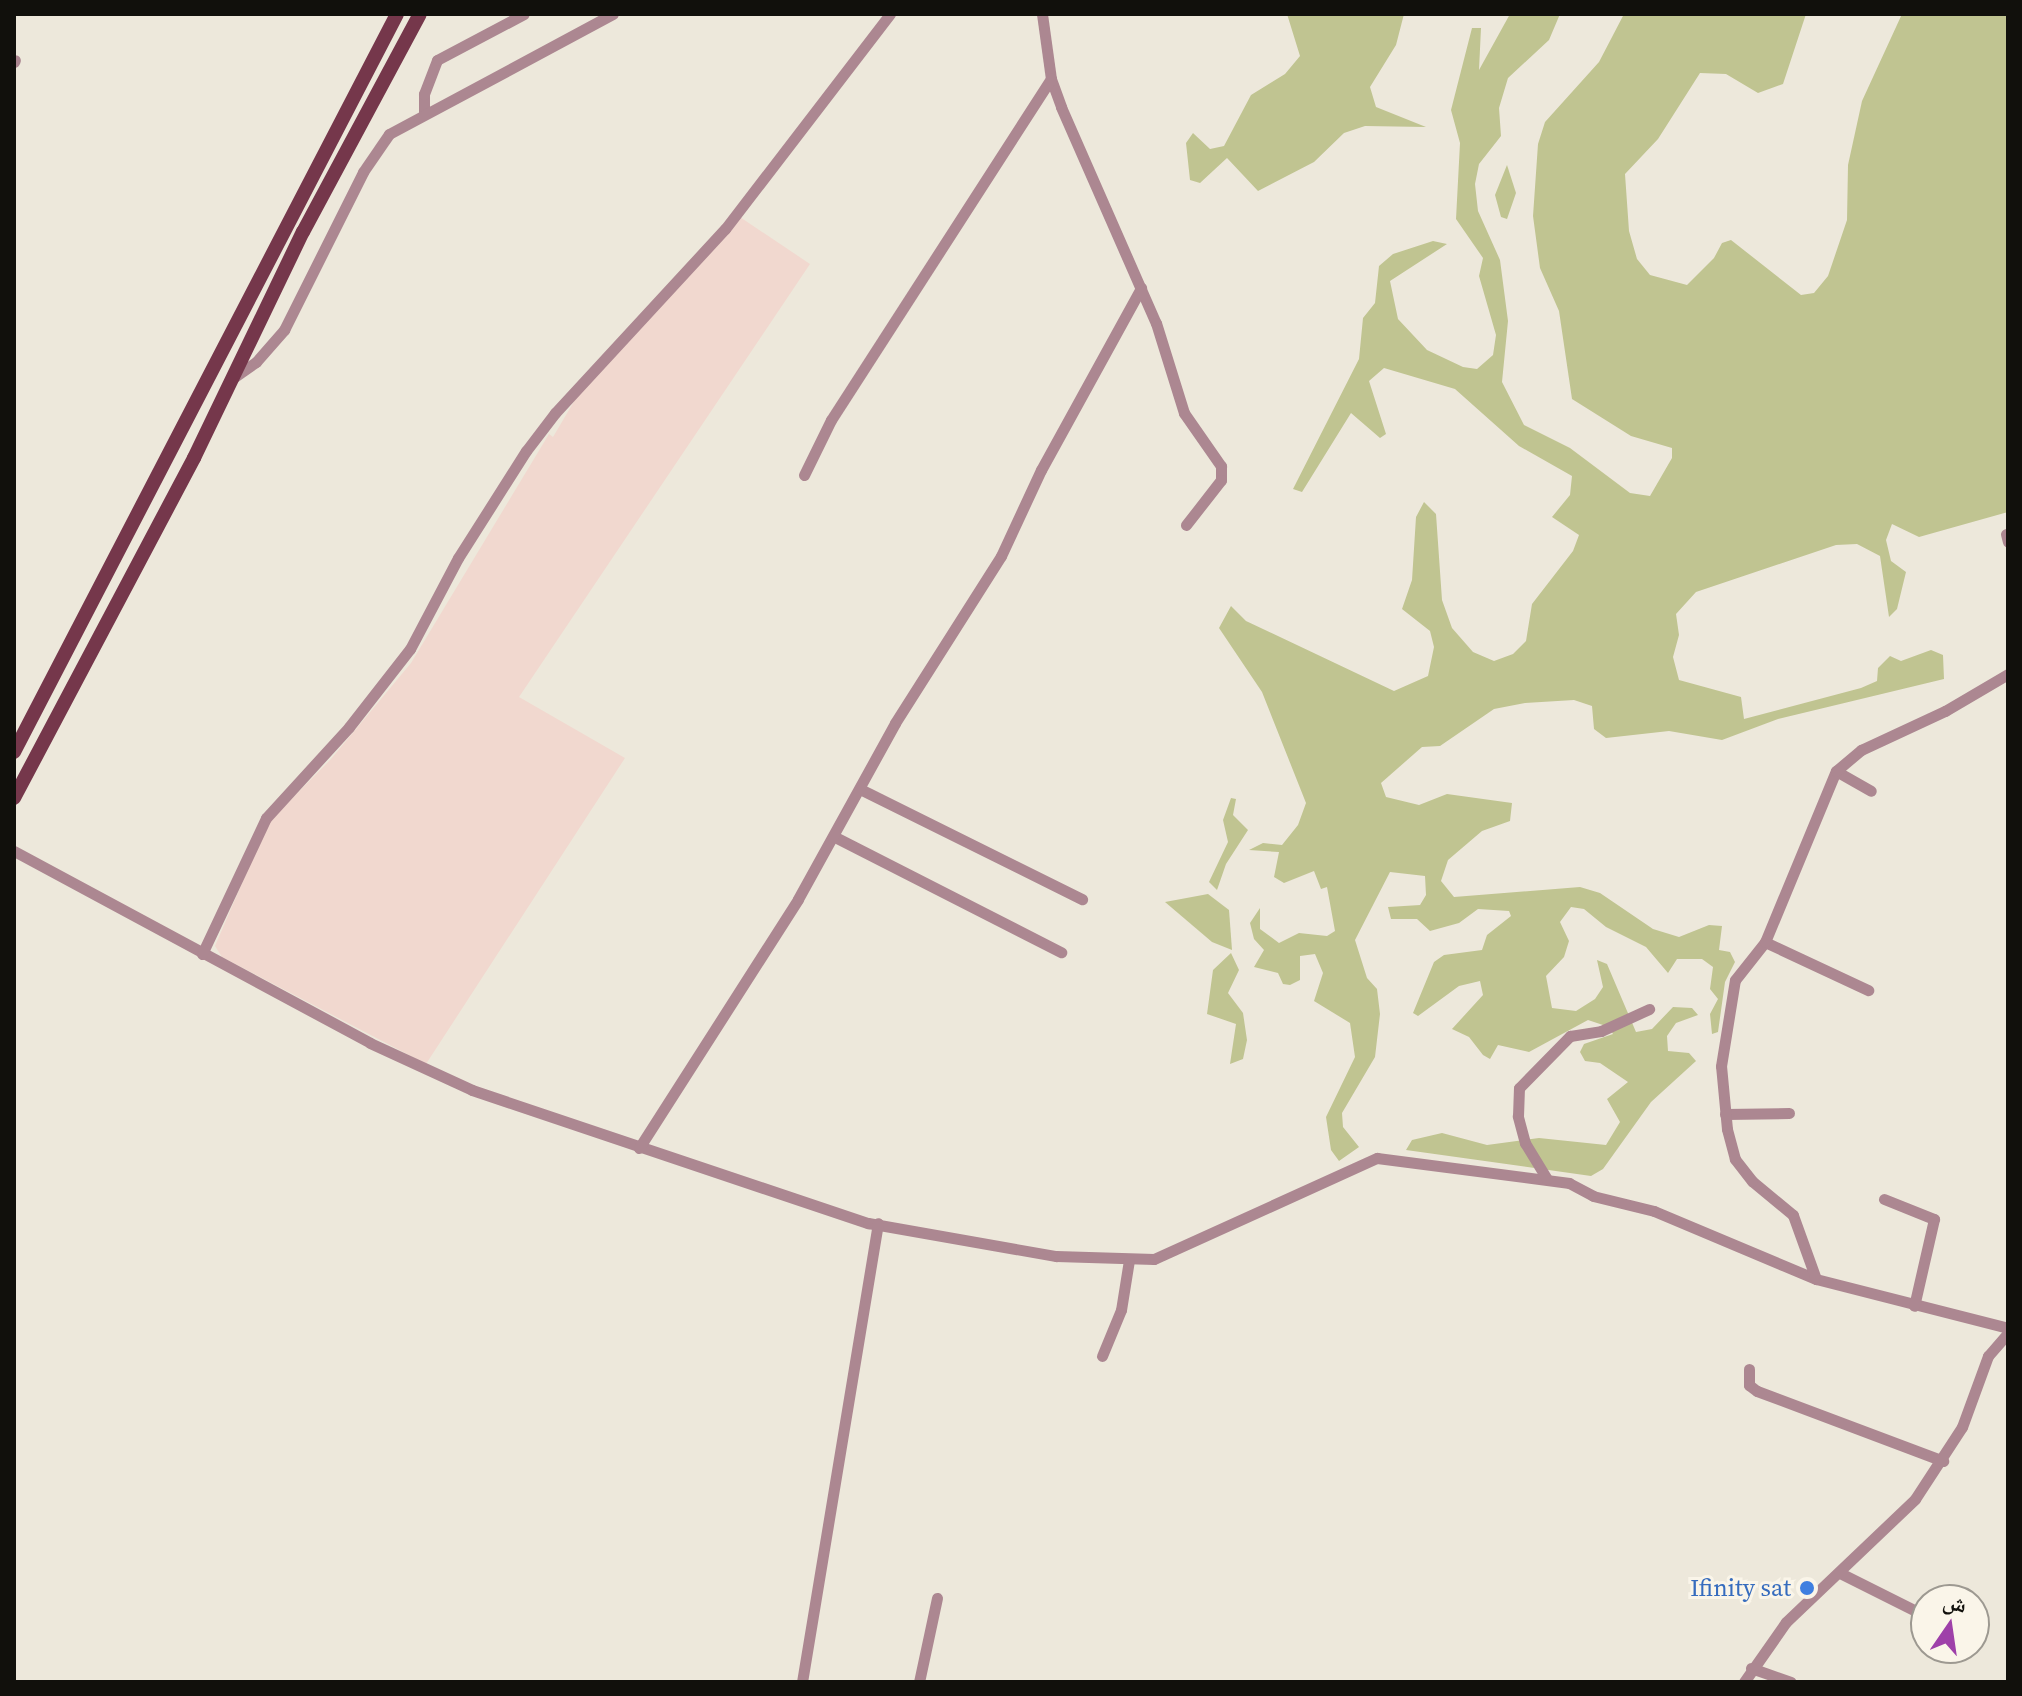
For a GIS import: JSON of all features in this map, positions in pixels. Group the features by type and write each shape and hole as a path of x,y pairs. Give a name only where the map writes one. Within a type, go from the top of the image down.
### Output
{"main road":[{"path":"14,752 275,256 397,14"},
{"path":"14,798 420,14"},
{"path":"275,256 290,264"}],"street":[{"path":"424,112 424,94 437,60 524,14"},
{"path":"233,379 256,362 284,330 376,149 389,134 424,112 613,14"},
{"path":"202,954 266,818 349,727 410,649 458,558 526,451 555,413 725,229 890,14"},
{"path":"1042,14 1051,79 1141,288 1184,413 1223,473 1186,525"},
{"path":"804,475 831,420 1051,79"},
{"path":"639,1148 835,837 911,696 1001,556 1041,470 1141,288"},
{"path":"1816,1279 1793,1215 1752,1181 1735,1159 1725,1114 1721,1066 1735,980 1765,942 1836,771 1861,750 1945,711 2008,674"},
{"path":"1836,771 1871,791"},
{"path":"860,789 1082,899"},
{"path":"835,837 1061,952"},
{"path":"14,851 202,954 472,1090 639,1148 878,1223 1005,1249 1129,1260 1154,1259 1324,1186 1363,1161 1547,1179 1654,1211 1816,1279 2008,1330 1988,1356 1962,1427 1943,1461 1915,1499 1786,1622 1744,1682"},
{"path":"1765,942 1868,990"},
{"path":"1547,1179 1525,1143 1518,1116 1519,1088 1570,1036 1601,1031 1649,1009"},
{"path":"1725,1114 1789,1113"},
{"path":"1884,1199 1934,1219 1914,1306"},
{"path":"802,1682 878,1223"},
{"path":"1102,1356 1121,1310 1129,1260"},
{"path":"1749,1369 1749,1385 1757,1391 1943,1461"},
{"path":"1840,1573 1910,1608"},
{"path":"919,1682 937,1598"},
{"path":"1751,1668 1791,1682"}],"shaded area":[{"path":"734,213 810,264 519,697 625,758 426,1064 222,957 215,946 268,823 331,759 411,663 549,434 553,437 579,393 639,330"}],"green space":[{"path":"1287,14 1404,14 1396,45 1370,87 1376,107 1426,127 1365,126 1344,133 1314,162 1258,191 1227,158 1200,183 1190,180 1186,143 1193,133 1210,149 1224,146 1251,95 1285,74 1300,56"},
{"path":"1510,14 1560,14 1549,40 1508,78 1499,108 1501,136 1479,164 1475,184 1478,211 1500,260 1508,321 1502,382 1524,425 1570,448 1630,493 1650,496 1672,458 1672,448 1631,436 1572,399 1559,311 1540,268 1533,216 1538,144 1545,122 1599,62 1624,14 1806,14 1783,84 1758,93 1726,74 1700,73 1658,139 1625,174 1629,231 1637,259 1650,275 1687,285 1714,258 1722,243 1731,240 1801,295 1814,293 1828,276 1847,220 1848,165 1862,101 1902,14 2008,14 2008,512 1919,537 1892,524 1886,540 1891,561 1906,572 1897,609 1889,617 1880,556 1857,544 1836,545 1696,592 1676,614 1679,635 1673,657 1679,680 1741,697 1744,719 1861,688 1877,681 1878,668 1890,656 1901,661 1931,650 1943,655 1944,679 1778,719 1722,740 1669,731 1606,738 1594,729 1592,706 1574,700 1525,703 1494,709 1440,746 1422,747 1381,783 1386,797 1419,805 1447,794 1512,803 1510,821 1482,831 1448,860 1441,881 1454,897 1580,887 1600,893 1653,929 1679,937 1709,925 1722,926 1719,950 1730,952 1735,962 1725,982 1718,1032 1712,1034 1710,1014 1718,999 1710,989 1713,967 1702,959 1677,959 1668,973 1646,947 1606,927 1584,909 1571,907 1560,922 1569,941 1564,957 1546,976 1552,1008 1576,1011 1595,999 1603,987 1597,960 1607,964 1636,1032 1652,1029 1673,1007 1692,1008 1698,1015 1676,1023 1667,1036 1668,1051 1689,1053 1696,1061 1651,1102 1603,1169 1591,1176 1406,1150 1412,1140 1442,1133 1487,1145 1539,1138 1606,1145 1620,1122 1607,1099 1628,1082 1600,1063 1585,1061 1580,1052 1584,1044 1613,1034 1609,1027 1588,1020 1529,1052 1498,1045 1490,1059 1483,1055 1469,1037 1452,1029 1483,995 1480,981 1459,986 1418,1016 1413,1013 1434,962 1444,955 1482,950 1487,935 1511,916 1509,911 1478,909 1459,923 1430,931 1417,919 1391,919 1388,907 1420,905 1426,895 1425,876 1390,872 1355,940 1367,978 1377,989 1380,1014 1375,1057 1342,1113 1343,1127 1359,1147 1339,1161 1331,1150 1326,1117 1355,1057 1350,1023 1314,1001 1323,973 1315,954 1300,956 1300,980 1290,985 1283,984 1278,973 1254,967 1264,950 1254,939 1250,923 1260,908 1260,929 1279,943 1299,933 1327,936 1335,931 1327,887 1321,889 1314,871 1284,883 1274,877 1279,852 1249,850 1263,843 1282,845 1298,825 1306,803 1262,692 1219,628 1231,606 1246,621 1394,691 1428,676 1434,647 1430,631 1402,609 1412,580 1416,517 1424,502 1436,514 1442,600 1452,628 1473,652 1494,661 1513,654 1526,641 1532,604 1573,551 1579,535 1552,517 1570,495 1572,476 1519,446 1455,389 1384,368 1369,381 1386,434 1380,438 1351,413 1302,492 1293,489 1359,359 1363,318 1375,303 1379,266 1393,254 1433,241 1447,244 1390,281 1398,319 1427,350 1463,367 1477,369 1493,355 1496,335 1479,276 1483,258 1456,219 1460,143 1451,110 1472,28 1481,28 1479,70"},
{"path":"1507,165 1516,193 1507,219 1501,217 1495,195"},
{"path":"1231,798 1236,799 1233,815 1248,830 1226,864 1217,890 1209,882 1228,842 1223,820"},
{"path":"1208,894 1229,910 1232,950 1212,942 1165,902"},
{"path":"1231,953 1239,970 1228,993 1243,1013 1247,1040 1243,1059 1230,1064 1236,1024 1207,1014 1213,970"}],"place":[{"name":"Ifinity sat","path":"1807,1588"}]}
